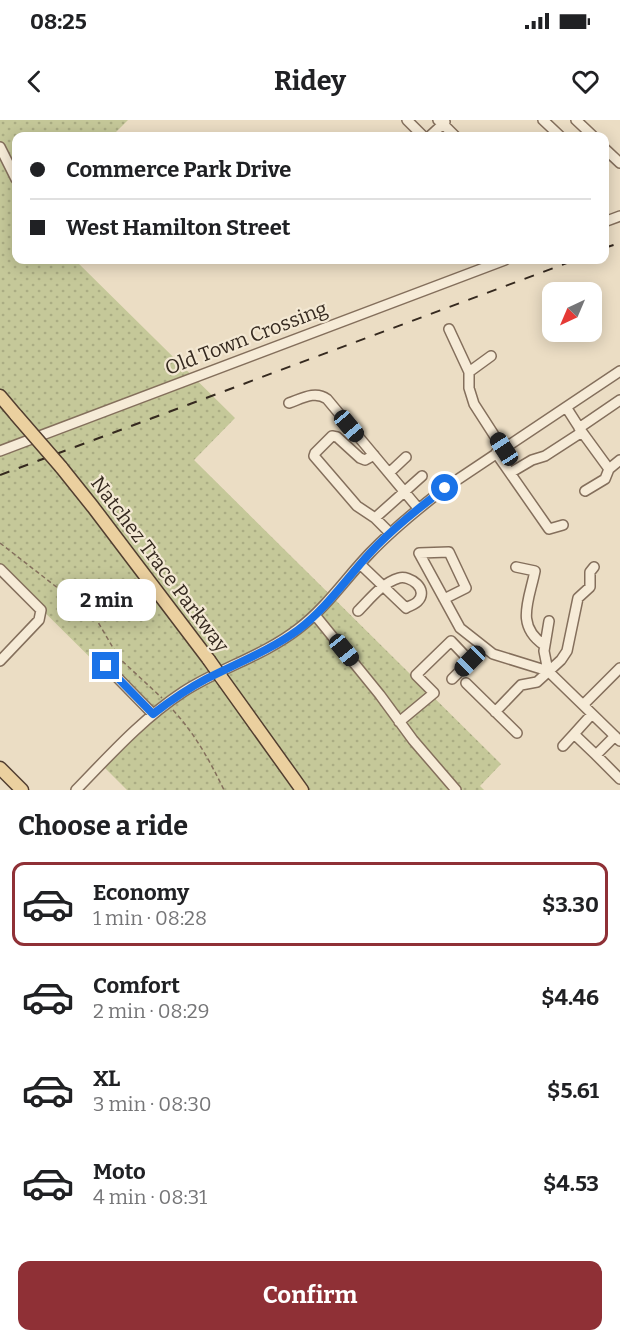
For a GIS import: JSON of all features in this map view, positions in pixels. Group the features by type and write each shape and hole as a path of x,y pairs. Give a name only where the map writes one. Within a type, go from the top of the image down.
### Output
{"main road":[{"name":"Natchez Trace Parkway","path":"0,396 93,507 221,676 302,790"},
{"path":"0,768 22,790"}],"street":[{"path":"407,120 419,132"},
{"path":"543,120 556,132"},
{"path":"576,120 589,132"},
{"path":"0,147 12,171"},
{"path":"609,153 620,163"},
{"name":"Old Town Crossing","path":"0,451 494,264"},
{"path":"449,329 469,372 469,388 474,404 510,473 549,529 563,525"},
{"path":"469,372 491,356"},
{"path":"76,790 134,730 167,703 203,680 276,645 315,615 360,564 418,508 620,371"},
{"path":"289,403 313,394 322,395 327,399 418,508"},
{"path":"510,473 531,460 545,456 620,400"},
{"path":"566,407 609,469"},
{"path":"374,455 365,460 360,458 337,437 332,436 314,456 357,506 375,518 390,533"},
{"path":"388,472 406,458"},
{"path":"585,491 605,479 609,469 620,460"},
{"path":"375,518 422,476"},
{"path":"444,599 466,588 449,552 419,553 444,599 460,628 493,654 548,671 618,738 596,755"},
{"path":"358,611 382,586 360,564"},
{"path":"516,567 535,571 525,621 531,634 544,645"},
{"path":"495,711 521,685 537,682 561,660 567,651 578,598 590,588 590,572 594,567"},
{"path":"0,569 41,610 41,616 0,661"},
{"path":"315,615 432,765 456,790"},
{"path":"548,671 544,645 549,621"},
{"path":"531,634 547,631"},
{"path":"399,722 434,693 416,675 451,641 470,661 452,679"},
{"path":"106,666 153,714"},
{"path":"583,705 620,668"},
{"path":"466,683 517,733"},
{"path":"563,746 592,714"},
{"path":"574,734 620,779"}],"path":[{"path":"0,543 95,617 119,658 188,726 224,790"}],"green space":[{"path":"0,120 128,120 116,132 12,132 12,264 79,264 235,418 194,460 501,764 480,786 484,790 127,790 99,762 147,714 0,568"}],"railway":[{"path":"609,246 620,243"},
{"path":"0,475 564,264"}],"route":[{"path":"106,666 153,714 203,680 256,656 299,629 315,615 390,533 445,488"}]}
